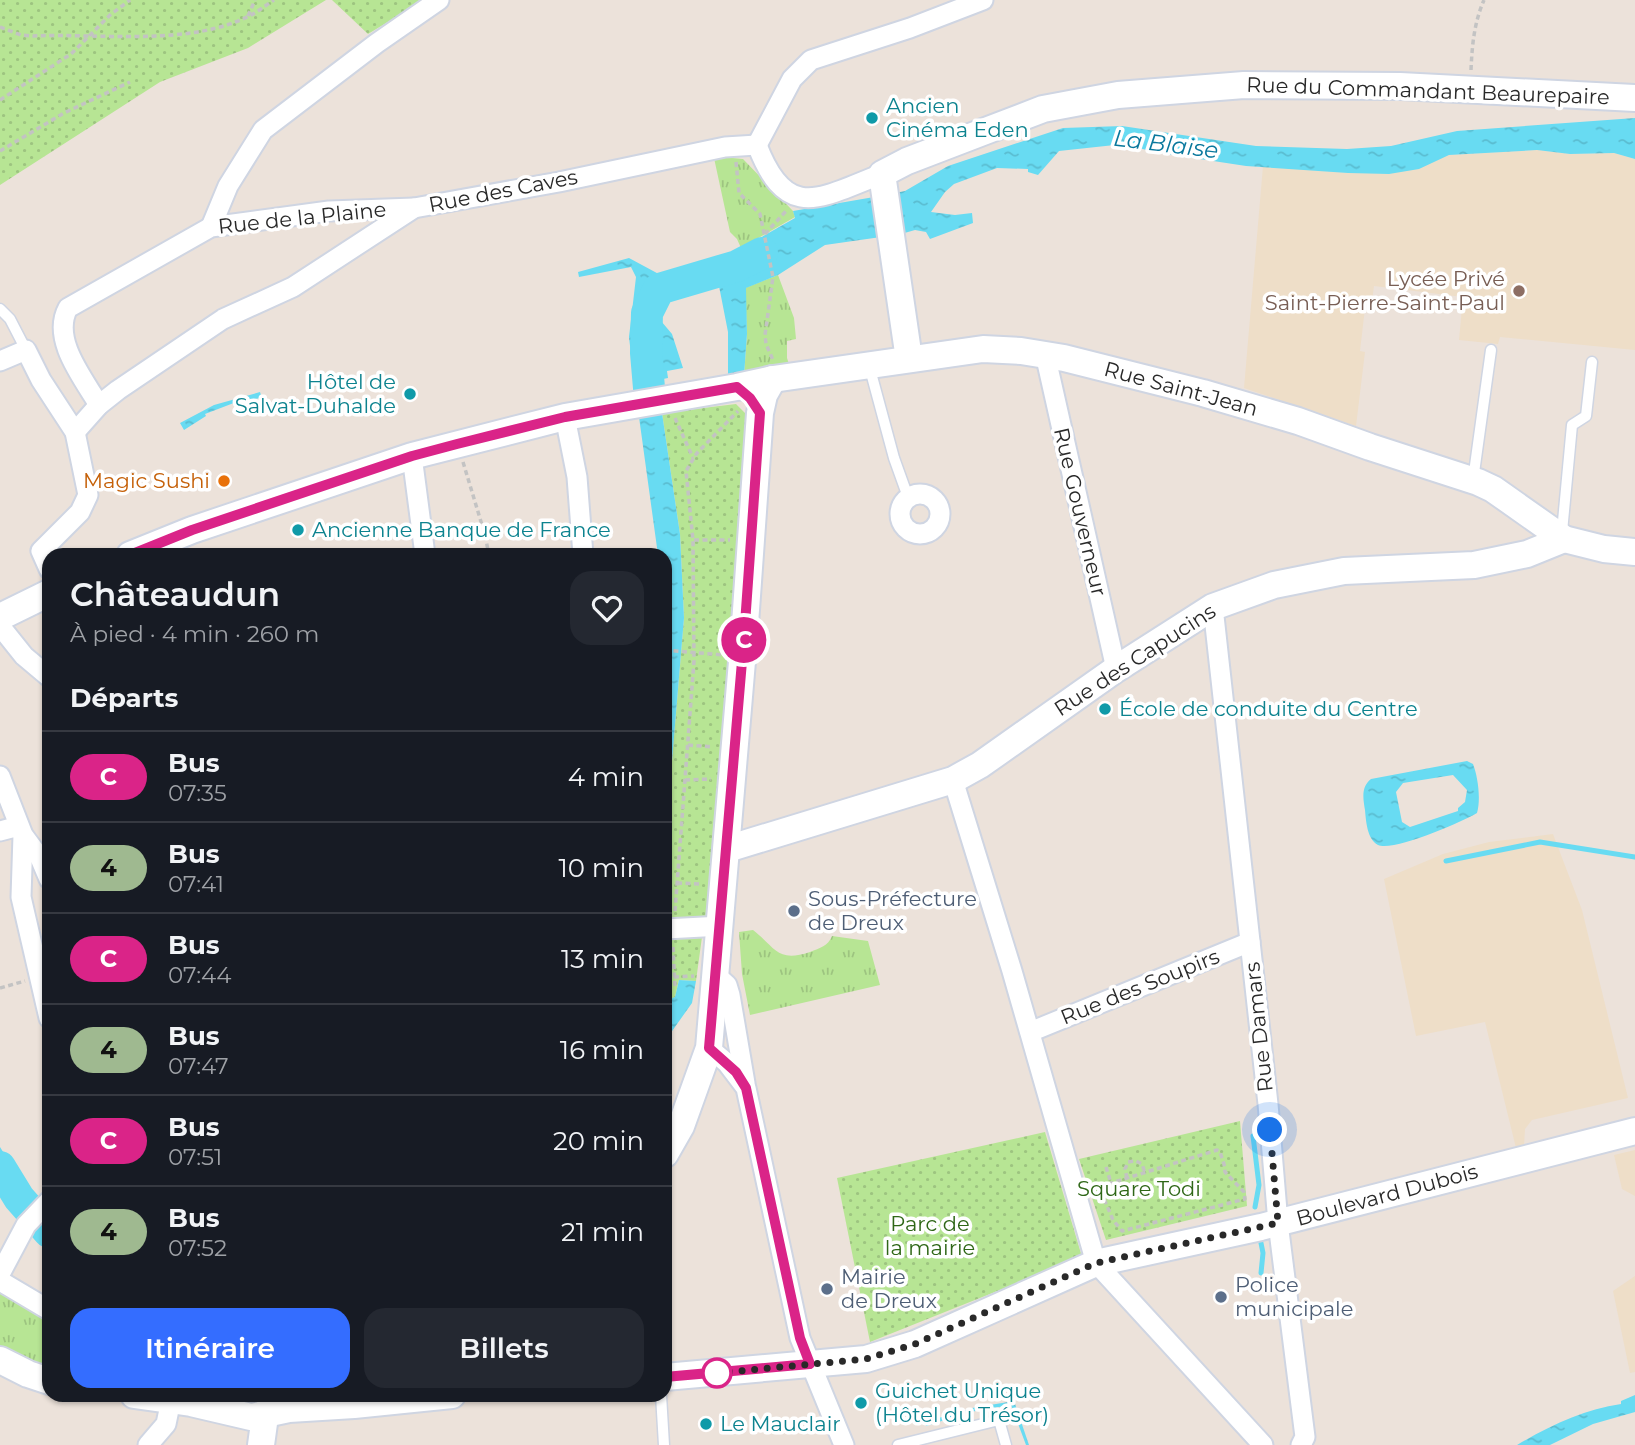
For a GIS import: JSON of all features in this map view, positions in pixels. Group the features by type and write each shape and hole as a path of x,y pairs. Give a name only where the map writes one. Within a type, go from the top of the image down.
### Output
{"street":[{"path":"211,227 228,186 263,130 377,43 439,0"},
{"path":"909,359 882,182 806,200 797,198 788,193 765,166 757,145 792,79 811,60 910,28 983,0"},
{"name":"Rue du Commandant Beaurepaire","path":"882,182 907,161 1043,109 1118,94 1244,85 1400,86 1635,98"},
{"name":"Rue des Caves","path":"75,432 99,405 118,390 223,319 293,287 414,208 734,146 757,145"},
{"name":"Rue de la Plaine","path":"99,405 72,357 62,332 62,319 68,308 211,227 329,211 414,208"},
{"name":"Rue Saint-Jean","path":"775,379 983,349 1045,354 1202,393 1298,421 1473,480 1493,489 1564,539"},
{"path":"0,361 26,350 41,380 75,432 88,495 80,512 44,548"},
{"name":"Rue Gouverneur","path":"1045,354 1116,669"},
{"path":"147,548 192,530 412,456 565,417 667,399 749,399 764,395 775,379"},
{"path":"672,1142 681,1126 709,1048 717,976 743,657 749,399"},
{"path":"565,417 577,477 582,548"},
{"path":"412,456 424,548"},
{"path":"1564,539 1604,549 1635,552"},
{"name":"Rue des Capucins","path":"727,849 953,780 980,765 1116,669 1213,607 1274,585 1320,575 1344,571 1474,565 1527,554 1564,539"},
{"path":"0,617 42,596"},
{"name":"Rue Damars","path":"1213,607 1268,1104 1278,1223 1305,1437 1301,1445"},
{"path":"0,626 24,656 42,667"},
{"path":"0,776 21,831 42,863"},
{"path":"953,780 1030,1032 1096,1263 1263,1445"},
{"path":"0,831 21,831"},
{"path":"21,831 20,889 42,971"},
{"path":"672,928 722,926"},
{"name":"Rue des Soupirs","path":"1030,1032 1250,942"},
{"path":"717,976 727,985 730,995 746,1088 800,1338 844,1445"},
{"path":"709,1048 736,1072 746,1088"},
{"name":"Boulevard Dubois","path":"672,1376 866,1359 915,1344 1096,1263 1278,1223 1635,1132"},
{"path":"0,1274 26,1225 42,1208"},
{"path":"0,1281 42,1306"},
{"path":"0,1360 42,1379"},
{"path":"148,1445 166,1424 171,1402"},
{"path":"191,1402 251,1417 265,1428 289,1409 338,1402"}],"lane":[{"path":"0,309 10,319 26,350"},
{"path":"1473,480 1491,350"},
{"path":"1564,539 1561,528 1572,425 1586,416 1592,362"},
{"path":"868,365 908,497"},
{"path":"661,1402 664,1445"},
{"path":"898,1445 999,1420 1006,1445"}],"path":[{"path":"0,100 71,54 110,15 130,0"},
{"path":"248,16 255,0"},
{"path":"0,27 21,35 142,37 221,27 248,16 274,0"},
{"path":"1471,90 1472,44 1478,14 1484,0"},
{"path":"0,151 64,113 130,82"},
{"path":"734,146 739,193 760,214 773,277 765,335 775,379"},
{"path":"765,234 797,198"},
{"path":"667,399 693,458"},
{"path":"672,911 677,883 694,652 694,540 686,476 693,458 749,399"},
{"path":"457,444 488,548"},
{"path":"694,540 730,540"},
{"path":"672,650 743,657"},
{"path":"688,745 713,747"},
{"path":"685,780 710,779"},
{"path":"677,883 702,884"},
{"path":"672,963 674,987"},
{"path":"0,988 42,975"},
{"path":"1077,1193 1217,1150 1220,1152 1225,1172 1244,1192 1245,1199 1122,1231 1113,1220 1099,1187"},
{"path":"1127,1178 1125,1169 1128,1162 1136,1161 1142,1164 1145,1173"},
{"path":"1106,1167 1111,1183"}],"shaded area":[{"name":"Lycée Privé Saint-Pierre-Saint-Paul","path":"1537,150 1570,154 1614,153 1635,159 1635,350 1500,337 1498,344 1459,340 1463,297 1374,286 1371,309 1365,308 1360,351 1365,352 1356,426 1244,388 1263,166 1348,173 1435,160 1449,155"},
{"path":"1553,834 1582,910 1628,1098 1532,1120 1525,1129 1524,1147 1516,1148 1485,1022 1416,1036 1384,879 1443,854 1489,842"},
{"path":"1635,1150 1635,1196 1622,1189 1614,1155"},
{"path":"1635,1276 1635,1372 1630,1373 1613,1291"}],"green space":[{"path":"0,0 326,0 248,48 160,82 0,185"},
{"path":"332,0 424,0 368,34"},
{"path":"714,158 743,159 793,211 795,217 741,248 730,232"},
{"path":"778,275 794,318 796,339 787,341 790,367 744,376 747,334 745,288"},
{"path":"736,404 747,415 714,919 672,920 672,761 684,618 680,534 662,413"},
{"path":"753,930 778,952 790,956 820,948 832,936 868,941 880,985 750,1015 742,974 739,932"},
{"path":"702,937 696,981 679,980 675,997 672,999 672,939"},
{"name":"Square Todi","path":"1240,1121 1247,1206 1106,1240 1079,1159"},
{"name":"Parc de la mairie","path":"1045,1132 1082,1257 870,1342 837,1178"},
{"path":"0,1292 42,1314 42,1366 0,1347"}],"water":[{"path":"1635,118 1635,159 1614,153 1570,154 1537,150 1449,155 1419,169 1389,174 1246,166 1154,152 1124,144 1059,151 1038,175 1028,172 1028,169 997,168 954,184 931,212 955,215 972,213 973,223 930,239 926,232 915,230 901,234 895,193 905,191 948,166 1063,128 1122,126 1256,146 1347,149 1391,146 1457,131"},
{"path":"874,197 881,237 825,245 778,275 746,288 744,376 728,379 728,332 719,286 724,285 723,259 795,218 793,211"},
{"path":"629,258 668,279 673,278 677,296 660,302 656,315 672,334 683,368 667,371 668,378 663,379 660,386 635,390 629,337 636,277 631,267 579,277 578,272"},
{"path":"260,392 262,398 239,401 205,414 206,416 184,430 180,423 214,405"},
{"path":"662,413 680,534 684,618 672,761 672,548 657,548 639,417"},
{"path":"1467,761 1473,764 1476,775 1479,795 1477,813 1412,840 1386,846 1378,845 1369,834 1364,801 1364,789 1371,779","holes":["1453,775 1467,790 1465,802 1458,811 1410,827 1402,822 1396,792 1403,783"]},
{"path":"679,980 696,981 692,1003 672,1031 672,998 675,997"},
{"path":"0,1147 30,1195 15,1215 0,1189"},
{"path":"1635,1395 1635,1412 1593,1424 1550,1445 1517,1445 1568,1419 1621,1404 1621,1401"},
{"path":"1014,1401 1029,1445 1026,1445 1011,1405 970,1412 926,1426 925,1422 972,1408"}],"waterway":[{"name":"La Blaise","path":"649,388 647,313 659,289 737,266 762,253"},
{"path":"1446,861 1540,842 1635,857"},
{"path":"1253,1136 1259,1185 1255,1207"},
{"name":"La Blaise","path":"0,1167 19,1198 42,1224"},
{"path":"1261,1243 1261,1273"}],"bus line":[{"name":"C","path":"147,548 192,530 412,456 565,417 737,387 760,413 722,926 709,1048 736,1072 746,1088 800,1338 810,1364 672,1376"}],"place":[{"name":"Ancien Cinéma Eden","path":"872,118"},
{"name":"Lycée Privé Saint-Pierre-Saint-Paul","path":"1519,291"},
{"name":"Hôtel de Salvat-Duhalde","path":"410,394"},
{"name":"Magic Sushi","path":"224,481"},
{"name":"Ancienne Banque de France","path":"298,530"},
{"name":"École de conduite du Centre","path":"1105,709"},
{"name":"Sous-Préfecture de Dreux","path":"794,911"},
{"name":"Mairie de Dreux","path":"827,1289"},
{"name":"Police municipale","path":"1221,1297"},
{"name":"Guichet Unique (Hôtel du Trésor)","path":"861,1403"},
{"name":"Le Mauclair","path":"706,1424"}],"route":[{"path":"717,1373 866,1359 915,1344 1096,1263 1278,1223 1270,1130"}]}
